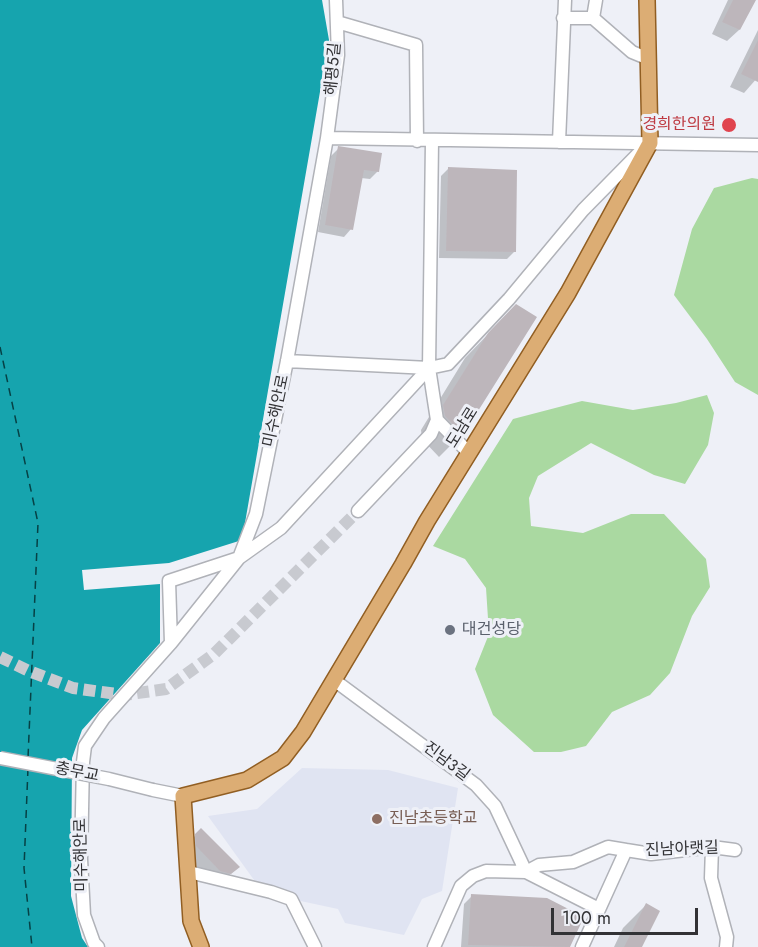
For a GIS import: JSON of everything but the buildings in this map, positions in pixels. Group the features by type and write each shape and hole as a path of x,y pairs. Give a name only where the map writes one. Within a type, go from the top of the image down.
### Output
{"main road":[{"name":"도남로","path":"183,796 247,780 283,758 303,732 427,521 568,293 650,143 647,0"},
{"path":"183,796 192,921 201,947"}],"street":[{"name":"해평5길","path":"327,138 338,55 336,0"},
{"path":"559,142 565,0"},
{"path":"593,18 596,0"},
{"path":"563,18 593,18 632,51 649,59"},
{"path":"337,22 416,45 417,141"},
{"path":"327,138 758,145"},
{"name":"미수해안로","path":"99,947 94,943 84,915 81,859 82,762 85,746 104,718 171,643 238,558 256,514 287,361 327,138"},
{"path":"358,512 431,434 437,420 429,368 432,141"},
{"path":"287,361 429,368 448,364 509,299 583,210 650,143"},
{"path":"171,643 169,581 238,558 280,528 429,368"},
{"path":"437,420 469,453"},
{"name":"진남3길","path":"334,680 477,785 495,806 526,872"},
{"name":"충무교","path":"0,758 183,796"},
{"path":"712,846 711,878 727,937 726,947"},
{"name":"진남아랫길","path":"582,947 627,850 651,854 712,846 735,850"},
{"path":"526,872 539,865 573,862 608,847 627,850"},
{"path":"434,947 461,886 473,876 486,871 526,872 599,909"},
{"path":"189,872 291,899 315,947"}],"shaded area":[{"name":"진남초등학교","path":"302,768 388,770 458,788 442,891 422,899 404,935 345,923 338,909 296,900 254,880 208,816 257,809"}],"green space":[{"path":"752,178 758,179 758,395 735,382 674,295 692,229 714,188"},
{"path":"707,395 714,413 708,445 685,484 654,475 591,443 538,476 529,498 531,526 583,533 631,514 664,514 706,559 710,587 692,616 670,673 650,695 612,712 586,746 561,752 534,752 493,715 475,669 489,634 486,588 465,559 433,546 513,419 582,401 633,410"}],"water":[{"path":"0,0 322,0 329,40 242,540 169,563 82,570 84,590 160,584 160,643 82,730 72,758 71,896 82,938 88,947 0,947"}],"ferry route":[{"path":"0,347 38,523 28,758"},
{"path":"28,768 24,868 32,947"}],"tunnel":[{"path":"0,657 73,688 124,695 166,689 214,654 358,511"}],"place":[{"name":"경희한의원","path":"729,125"},
{"name":"대건성당","path":"450,630"},
{"name":"진남초등학교","path":"377,819"}]}
